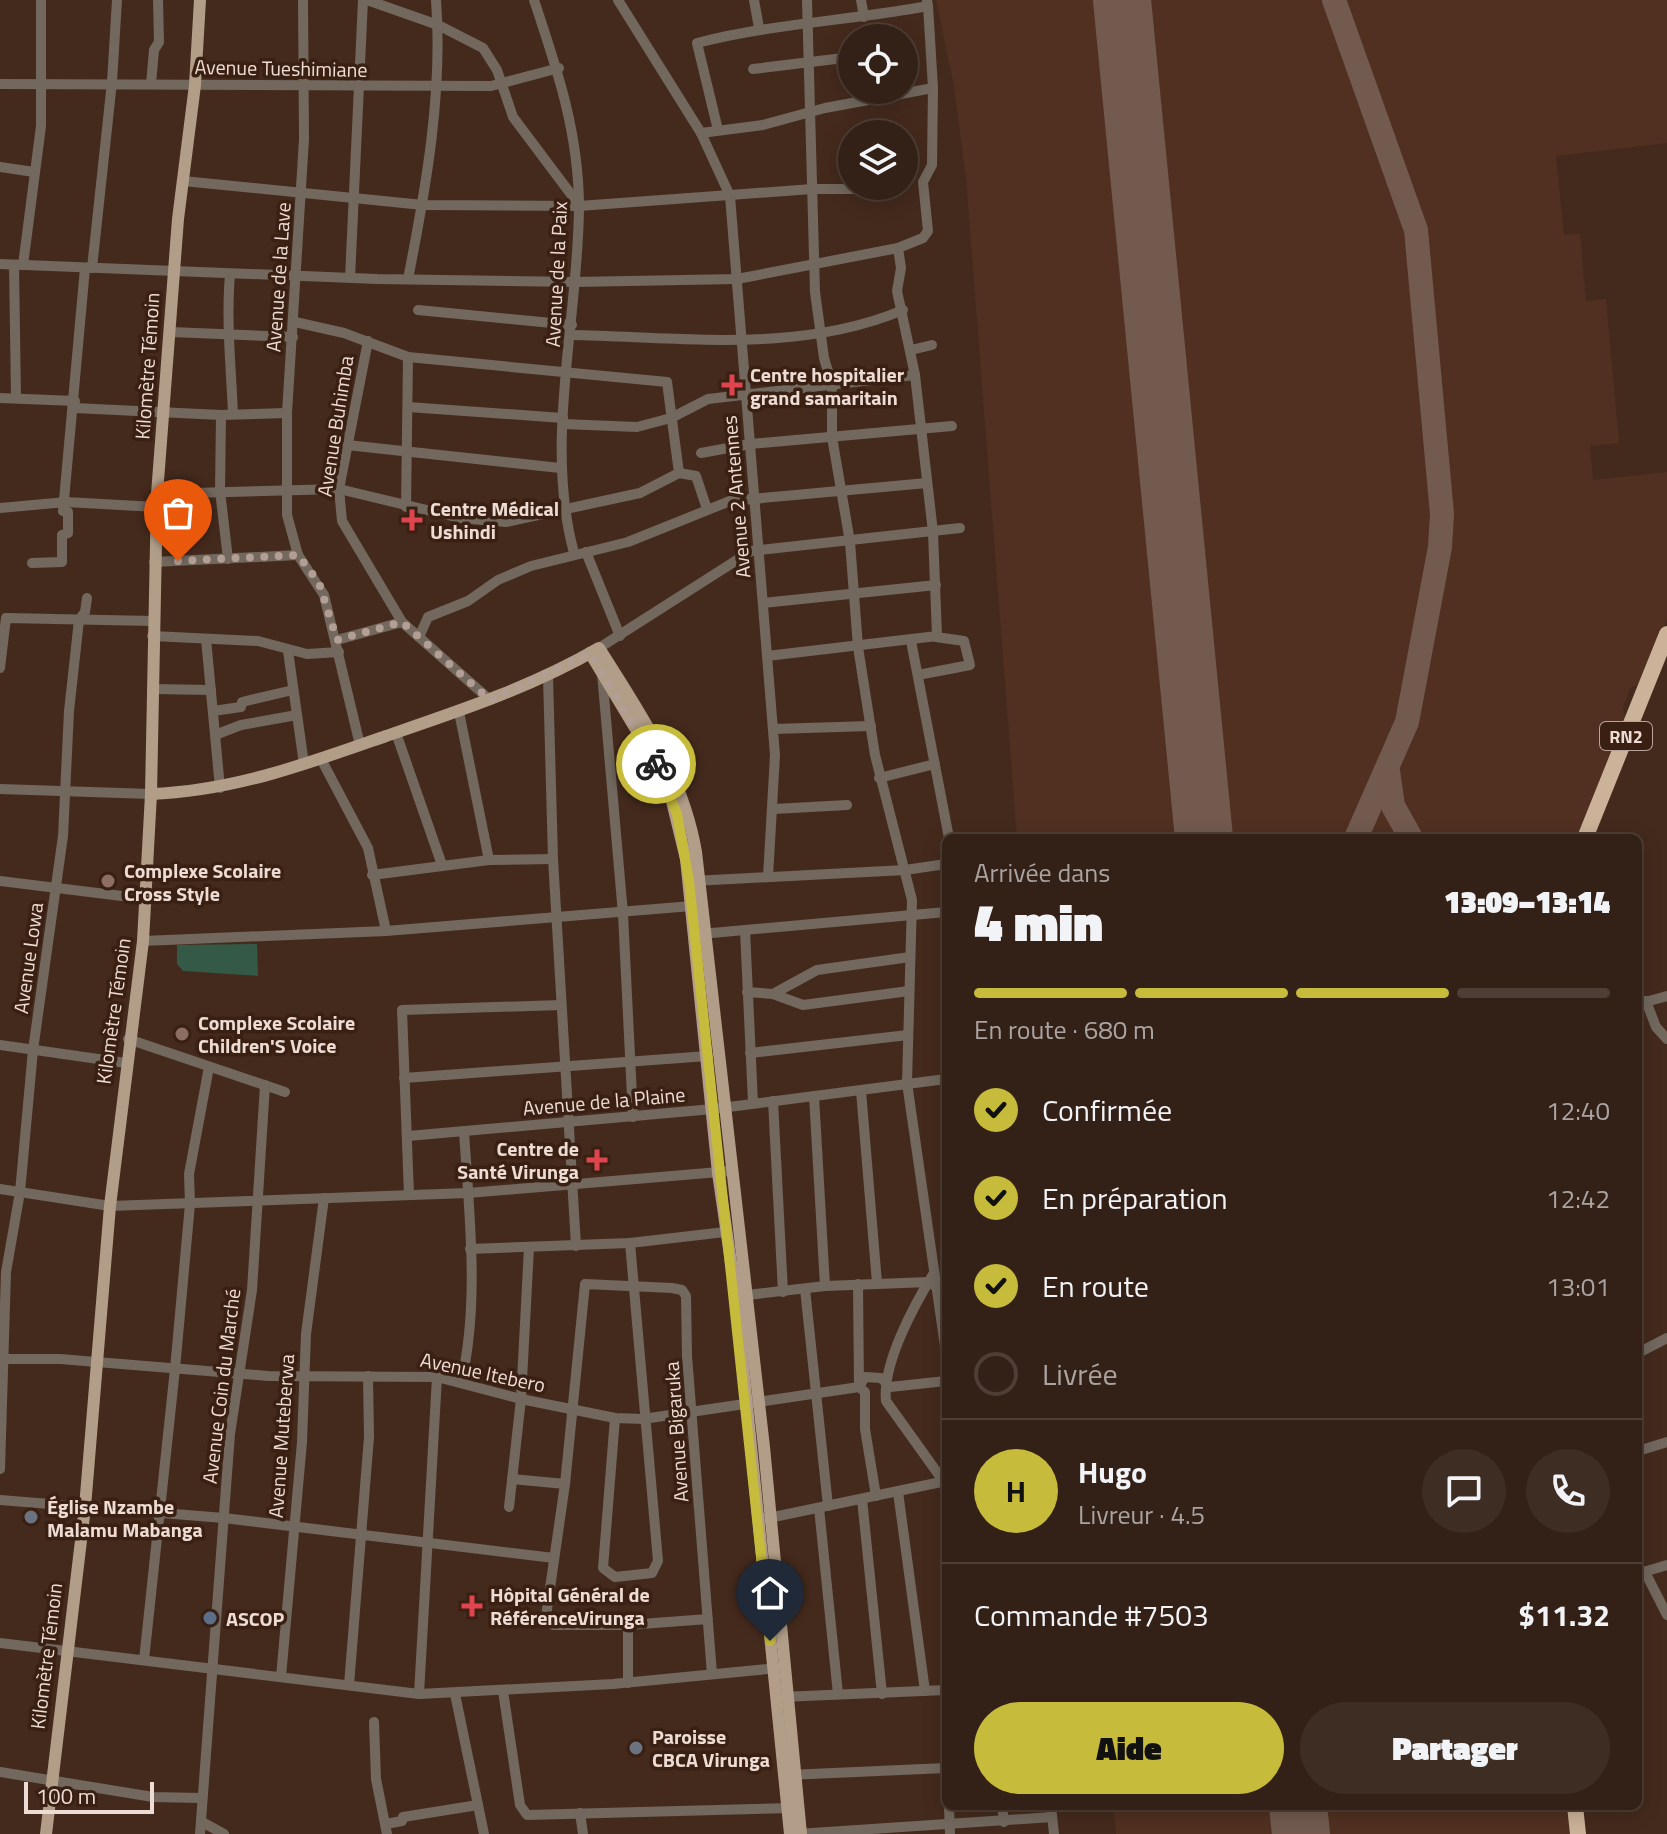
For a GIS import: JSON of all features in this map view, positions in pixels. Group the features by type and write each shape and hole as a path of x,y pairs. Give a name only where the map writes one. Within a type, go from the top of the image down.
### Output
{"highway":[{"name":"RN2","path":"1587,834 1667,634"},
{"path":"1575,1810 1578,1834"}],"main road":[{"name":"Kilomètre Témoin","path":"46,1834 50,1778 69,1651 85,1507 95,1363 128,1039 143,941 151,794 152,621 157,500 174,272 195,85 200,0"},
{"path":"594,650 601,671 671,781"},
{"path":"151,794 220,788 321,759 490,700 548,676 594,650"},
{"path":"594,650 671,781 695,881 724,1172 742,1296 790,1775 800,1834"},
{"path":"695,881 692,906 702,933 708,1056 718,1108"},
{"path":"724,1172 725,1232 742,1296"},
{"path":"790,1834 794,1808"}],"street":[{"path":"16,398 18,265 34,172 43,82 41,0"},
{"path":"32,563 62,562 62,535 68,533 68,512 63,511 112,82 117,0"},
{"path":"151,84 154,50 159,42 158,0"},
{"name":"Avenue de la Lave","path":"303,0 305,88 285,489 287,515 298,555 319,583 337,640 360,745"},
{"path":"350,278 365,0 438,25 483,48 497,70 513,117 563,180 579,206"},
{"path":"408,279 423,205 435,88 436,0"},
{"name":"Avenue de la Paix","path":"534,0 559,68 573,135 579,206 560,468 563,510 620,636"},
{"name":"Avenue 2 Antennes","path":"618,0 701,133 730,196 773,729 774,809 768,877"},
{"path":"754,0 759,28"},
{"path":"807,0 814,264 820,331 832,385 832,437 850,542 858,647 879,778 905,870 912,913 907,1083 932,1278 886,1371 886,1401 942,1478"},
{"path":"861,0 864,17"},
{"path":"0,264 350,278 575,282 737,279 898,248 923,238 928,231 923,182 932,165 933,88 927,3 864,17 759,28 697,43 718,130"},
{"path":"753,69 838,60"},
{"name":"Avenue Tueshimiane","path":"0,84 112,82 305,88 435,88 501,85 559,68"},
{"path":"918,90 933,88"},
{"path":"701,133 763,125 842,104"},
{"path":"0,167 34,172"},
{"path":"183,181 423,205 579,206 838,189"},
{"path":"898,248 901,268 897,291 915,375 933,532 936,637"},
{"path":"228,559 220,491 227,415 229,332 226,321 230,274"},
{"path":"418,310 572,330 741,341 857,326 903,310"},
{"path":"295,322 368,341 408,357 569,370 667,382 679,473"},
{"path":"171,332 293,337"},
{"name":"Avenue Buhimba","path":"368,341 339,489 342,521 347,535 387,592 402,622 490,700"},
{"path":"911,350 932,345"},
{"path":"406,507 408,357"},
{"path":"408,407 637,427 671,418 697,402 746,392 915,375"},
{"path":"0,398 165,413 287,413"},
{"path":"701,453 750,444 952,426"},
{"path":"347,445 560,468"},
{"path":"0,508 66,502 157,500 220,491 339,489 460,518 506,522 640,493 663,484 679,473 696,476 707,509"},
{"path":"419,637 431,616 468,601 506,576 628,542 707,509 753,498 927,483"},
{"path":"594,650 735,559 758,550 960,528"},
{"path":"154,562 298,555"},
{"path":"763,603 936,585"},
{"name":"Avenue Lowa","path":"0,1469 7,1269 20,1192 33,1050 63,836 79,620 85,612 87,598"},
{"path":"0,668 2,619 152,621"},
{"path":"337,640 402,622"},
{"path":"152,636 258,641 307,654 339,652"},
{"path":"767,656 936,637 964,641 970,665 918,675"},
{"path":"206,639 220,788"},
{"path":"911,641 948,834"},
{"path":"288,651 304,764"},
{"path":"601,671 623,914 633,1117"},
{"path":"548,676 553,859 576,1246"},
{"path":"152,689 211,690"},
{"path":"213,711 241,707 242,702 293,690"},
{"path":"459,712 489,860"},
{"path":"215,735 241,725 297,715"},
{"path":"773,729 871,726"},
{"path":"396,733 442,865"},
{"path":"321,759 362,831 386,931"},
{"path":"879,778 935,764"},
{"path":"0,789 151,794"},
{"path":"774,809 847,805"},
{"path":"372,875 489,860 553,859"},
{"path":"695,881 905,870 942,865"},
{"path":"0,881 146,899"},
{"path":"143,941 386,931 692,906"},
{"path":"702,933 942,912"},
{"path":"745,930 753,1103"},
{"path":"773,994 817,970 910,957"},
{"path":"747,992 773,994 803,1005 909,991"},
{"path":"1667,996 1642,1003 1667,1039"},
{"path":"409,1195 402,1010 561,1005"},
{"path":"750,1053 908,1035"},
{"path":"128,1039 285,1092"},
{"path":"0,1045 126,1063"},
{"path":"404,1078 708,1056"},
{"path":"144,1660 162,1515 193,1141 209,1067"},
{"name":"Avenue de la Plaine","path":"408,1136 718,1108 942,1079"},
{"name":"Avenue Coin du Marché","path":"200,1834 230,1434 252,1290 265,1085"},
{"path":"861,1091 877,1283"},
{"path":"814,1096 825,1286"},
{"path":"773,1101 783,1292"},
{"path":"461,1383 470,1337 470,1249 464,1131"},
{"path":"0,1189 110,1206 468,1193 724,1172"},
{"name":"Avenue Muteberwa","path":"281,1677 302,1442 309,1299 324,1198"},
{"path":"470,1249 630,1243 725,1232"},
{"path":"615,1418 603,1559 607,1574 615,1577 652,1573 658,1567 630,1243"},
{"path":"509,1507 521,1399 529,1248"},
{"path":"742,1296 932,1278 942,1286"},
{"name":"Avenue Bigaruka","path":"572,1409 582,1287 589,1283 685,1292 712,1674"},
{"path":"858,1284 865,1429 876,1496"},
{"path":"805,1289 816,1392 838,1694"},
{"path":"1642,1351 1667,1338"},
{"name":"Avenue Itebero","path":"2,1359 304,1377 437,1377 521,1399 615,1418 643,1419 816,1392 862,1389 865,1377 876,1376 885,1387 942,1381"},
{"path":"349,1685 369,1437 368,1376"},
{"path":"419,1694 430,1543 437,1377"},
{"path":"862,1389 885,1387"},
{"path":"572,1409 565,1484 546,1616 549,1621 553,1625 628,1625 708,1619"},
{"path":"1642,1450 1667,1442"},
{"path":"512,1479 565,1484"},
{"path":"764,1518 942,1483"},
{"path":"898,1492 925,1691"},
{"path":"862,1499 882,1694"},
{"path":"0,1500 224,1518 554,1558"},
{"path":"1642,1572 1667,1565"},
{"path":"1642,1574 1667,1615"},
{"path":"628,1625 628,1683"},
{"path":"0,1643 419,1694 628,1683 780,1668"},
{"path":"782,1696 942,1690"},
{"path":"503,1691 522,1810 533,1817 794,1808"},
{"path":"455,1694 484,1834"},
{"path":"374,1722 376,1779 386,1829 402,1821 403,1817 478,1805"},
{"path":"790,1775 942,1768"},
{"path":"0,1772 153,1797 201,1798"},
{"path":"1002,1810 1004,1822"},
{"path":"800,1834 950,1829 1051,1812 1054,1834"},
{"path":"580,1813 583,1834"},
{"path":"202,1822 224,1834"}],"shaded area":[{"path":"936,0 1667,0 1667,143 1556,156 1564,235 1580,234 1586,301 1606,299 1619,443 1590,446 1593,480 1667,472 1667,619 1642,683 1630,688 1623,708 1626,719 1582,834 1017,834 966,177 953,81"},
{"path":"1113,1810 1567,1810 1570,1834 1116,1834"}],"green space":[{"path":"257,944 258,976 183,971 177,964 177,945"}],"taxiway":[{"path":"1334,0 1416,230 1442,514 1440,547 1407,722 1358,834"},
{"path":"1388,771 1393,806 1409,834"}],"runway":[{"path":"1122,0 1204,834"},
{"path":"1298,1810 1301,1834"}],"way so far":[{"path":"178,561 298,555 319,583 337,640 402,622 490,700 548,676 590,653 656,764"}],"place":[{"name":"Centre hospitalier grand samaritain","path":"732,385"},
{"name":"Centre Médical Ushindi","path":"412,520"},
{"name":"Complexe Scolaire Cross Style","path":"108,881"},
{"name":"Complexe Scolaire Children'S Voice","path":"182,1034"},
{"name":"Centre de Santé Virunga","path":"597,1160"},
{"name":"Église Nzambe Malamu Mabanga","path":"31,1517"},
{"name":"Hôpital Général de RéférenceVirunga","path":"472,1606"},
{"name":"ASCOP","path":"210,1618"},
{"name":"Paroisse CBCA Virunga","path":"636,1748"}],"route":[{"path":"656,764 677,814 696,934 718,1173 736,1297 770,1641"}]}
